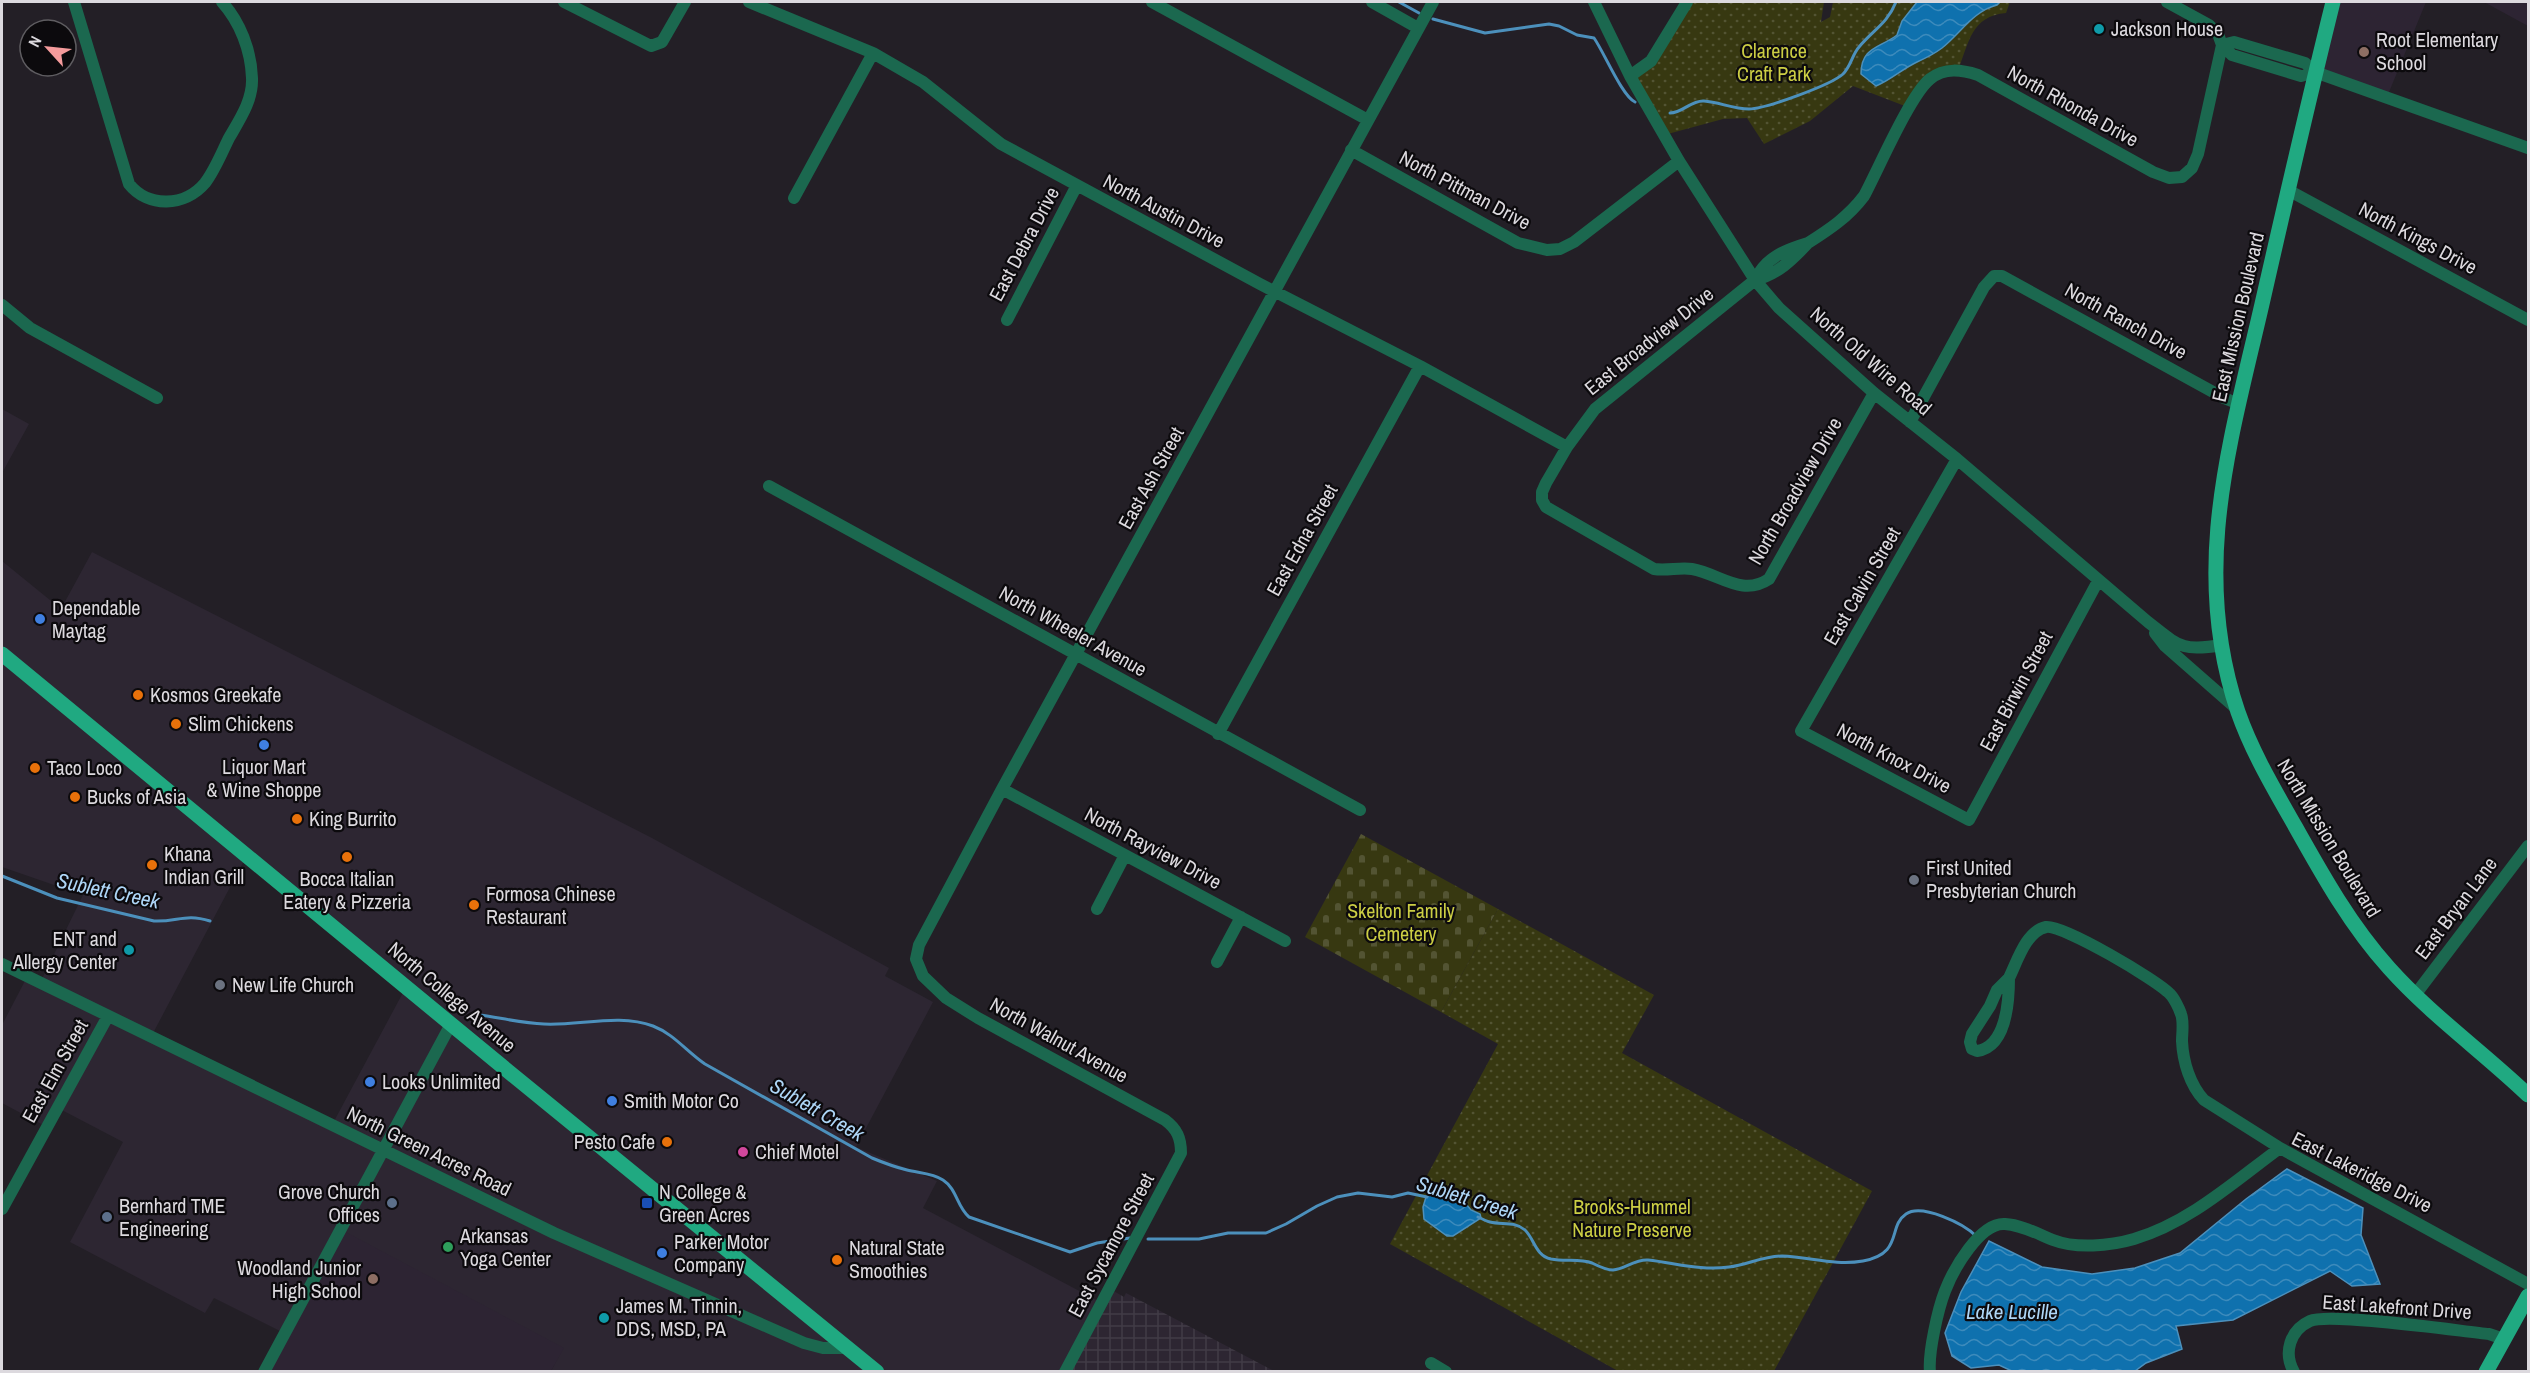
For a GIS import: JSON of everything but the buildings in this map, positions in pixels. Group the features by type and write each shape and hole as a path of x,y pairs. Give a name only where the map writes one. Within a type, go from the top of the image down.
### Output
{"main road":[{"name":"East Mission Boulevard","path":"2222,645 2216,593 2216,532 2223,481 2315,72 2333,2"},
{"name":"North Mission Boulevard","path":"2222,645 2238,710 2269,782 2340,904 2367,941 2415,995 2529,1095"},
{"name":"North College Avenue","path":"2,654 877,1371"},
{"path":"2486,1371 2529,1296"}],"street":[{"path":"74,2 129,184 144,198 164,202 187,197 206,181 248,101 252,78 250,62 236,20 222,2"},
{"path":"564,2 651,45 662,42 686,2"},
{"name":"North Austin Drive","path":"749,2 873,53 923,82 1001,144 1076,187 1419,366 1567,447"},
{"path":"1152,2 1368,120"},
{"path":"1372,2 1418,28"},
{"name":"East Ash Street","path":"923,976 916,959 919,945 1075,654 1433,2"},
{"name":"North Old Wire Road","path":"1594,2 1630,76 1679,161 1755,280 1779,308 1874,393 1957,459 2098,581 2178,645 2198,649 2222,645"},
{"path":"1630,76 1651,61 1687,2"},
{"path":"2166,2 2210,25 2218,34 2222,45 2234,42 2305,63 2315,72 2529,148"},
{"name":"North Rhonda Drive","path":"1945,71 1963,70 1978,75 2153,172 2169,178 2182,177 2192,168 2198,154 2222,45"},
{"path":"794,198 873,53"},
{"name":"East Broadview Drive","path":"1542,500 1542,492 1567,447 1595,409 1755,280 1769,276 1792,260 1808,243 1836,225 1856,206 1864,196 1917,94 1930,79 1945,71"},
{"name":"North Pittman Drive","path":"1351,150 1500,234 1534,249 1560,249 1574,243 1679,161"},
{"name":"East Debra Drive","path":"1007,320 1076,187"},
{"name":"North Kings Drive","path":"2288,190 2529,320"},
{"name":"North Ranch Drive","path":"1910,422 1984,287 1994,276 2008,278 2224,398 2239,404"},
{"path":"2,304 30,328 157,398"},
{"name":"East Edna Street","path":"1218,734 1419,366"},
{"name":"North Broadview Drive","path":"1542,500 1554,513 1654,568 1666,570 1690,568 1736,585 1746,587 1759,585 1769,579 1874,393"},
{"name":"East Calvin Street","path":"1801,731 1957,459"},
{"name":"North Wheeler Avenue","path":"769,486 1359,810"},
{"name":"East Birwin Street","path":"1969,820 2098,581"},
{"path":"2148,622 2165,646 2238,710"},
{"name":"North Knox Drive","path":"1801,731 1969,820"},
{"name":"North Rayview Drive","path":"1002,789 1285,941"},
{"name":"East Bryan Lane","path":"2415,995 2529,846"},
{"path":"1097,909 1125,855"},
{"path":"1217,962 1240,917"},
{"path":"2009,978 2004,1021 1998,1035 1992,1046 1977,1051 1972,1049 1970,1042 1972,1034 1990,1006 1997,990 2009,978 2027,942 2045,927 2060,928 2138,971 2170,994 2182,1015 2182,1046 2195,1090 2204,1100 2280,1148"},
{"name":"North Green Acres Road","path":"2,964 554,1233 804,1343 823,1348 848,1348"},
{"name":"North Walnut Avenue","path":"923,976 946,998 978,1018 1165,1120 1178,1134"},
{"name":"East Elm Street","path":"2,1209 108,1016"},
{"path":"264,1371 451,1024"},
{"name":"East Sycamore Street","path":"1065,1371 1181,1153 1178,1134"},
{"name":"East Lakeridge Drive","path":"1930,1371 1929,1360 1945,1292 1961,1262 1980,1234 1993,1225 2005,1223 2056,1241 2082,1245 2133,1240 2162,1229 2204,1204 2280,1148 2529,1284"},
{"name":"East Lakefront Drive","path":"2294,1371 2288,1357 2290,1344 2296,1332 2311,1320 2339,1319 2488,1334 2504,1339"},
{"path":"1431,1363 1446,1371"}],"shaded area":[{"name":"Root Elementary School","path":"2333,2 2426,2 2387,97 2315,72"},
{"name":"Root Elementary School","path":"2484,2 2528,2 2528,26"},
{"path":"2,409 29,424 2,473"},
{"path":"92,552 652,838 889,968 885,976 933,1002 856,1147 937,1181 923,1208 1102,1303 1065,1371 551,1371 563,1348 284,1333 214,1298 205,1313 70,1242 123,1142 58,1108 47,1127 2,1103 2,1025 27,977 40,983 83,895 2,867 2,561 61,609","holes":["247,855 406,987 332,1125 151,1037"]},
{"name":"Woodland Junior High School","path":"340,1229 564,1348 551,1371 264,1372"},
{"path":"1110,1289 1124,1297 1126,1293 1274,1371 1065,1372"}],"green space":[{"name":"Clarence Craft Park","path":"1687,2 1824,2 1821,22 1830,17 1833,2 2010,2 2006,13 1994,15 1978,25 1958,70 1945,71 1910,108 1853,86 1810,121 1764,144 1747,118 1723,119 1664,135 1630,76 1651,60"},
{"name":"Skelton Family Cemetery","path":"1361,834 1498,909 1441,1012 1305,937"},
{"name":"Brooks-Hummel Nature Preserve","path":"1498,909 1654,995 1622,1053 1872,1191 1774,1371 1618,1371 1390,1244 1498,1044 1441,1012"}],"water":[{"path":"1917,2 2000,2 1974,17 1939,50 1876,86 1861,74 1864,58 1873,49 1897,35 1902,21"},
{"name":"Lake Lucille","path":"2287,1169 2363,1208 2361,1235 2380,1284 2352,1286 2330,1271 2233,1320 2176,1326 2182,1349 2146,1363 2135,1371 2014,1372 1999,1365 1971,1368 1952,1356 1945,1333 1961,1292 1989,1241 2042,1267 2092,1274 2135,1268 2180,1253"},
{"path":"1434,1193 1443,1194 1466,1204 1471,1210 1480,1214 1481,1218 1453,1236 1447,1236 1424,1219 1423,1207 1426,1197"}],"waterway":[{"path":"1399,2 1419,13"},
{"path":"1670,113 1699,101 1743,109 1757,108 1783,101 1826,84 1846,71 1857,50 1884,21 1896,2"},
{"path":"1433,19 1485,33 1549,24 1577,35 1594,38 1619,83 1635,102"},
{"name":"Sublett Creek","path":"2,876 57,898 154,921 188,918 210,921"},
{"name":"Sublett Creek","path":"480,1015 544,1024 627,1020 653,1026 661,1029 705,1064 872,1158 943,1180 951,1188 969,1217 1070,1252 1097,1243 1130,1238"},
{"name":"Sublett Creek","path":"1148,1239 1199,1239 1228,1233 1266,1233 1337,1197 1358,1193 1392,1197 1408,1193 1427,1197"},
{"name":"Sublett Creek","path":"1478,1217 1490,1222 1521,1227 1538,1251 1551,1259 1577,1260 1613,1270 1643,1260 1708,1268 1736,1266 1768,1257 1782,1256 1832,1262 1863,1261 1884,1252 1890,1246 1900,1219 1913,1211 1943,1216 1976,1236"}],"place":[{"name":"Jackson House","path":"2099,29"},
{"name":"Root Elementary School","path":"2364,52"},
{"name":"Dependable Maytag","path":"40,619"},
{"name":"Kosmos Greekafe","path":"138,695"},
{"name":"Slim Chickens","path":"176,724"},
{"name":"Liquor Mart & Wine Shoppe","path":"264,745"},
{"name":"Taco Loco","path":"35,768"},
{"name":"Bucks of Asia","path":"75,797"},
{"name":"King Burrito","path":"297,819"},
{"name":"Bocca Italian Eatery & Pizzeria","path":"347,857"},
{"name":"Khana Indian Grill","path":"152,865"},
{"name":"First United Presbyterian Church","path":"1914,880"},
{"name":"Formosa Chinese Restaurant","path":"474,905"},
{"name":"ENT and Allergy Center","path":"129,950"},
{"name":"New Life Church","path":"220,985"},
{"name":"Looks Unlimited","path":"370,1082"},
{"name":"Smith Motor Co","path":"612,1101"},
{"name":"Pesto Cafe","path":"667,1142"},
{"name":"Chief Motel","path":"743,1152"},
{"name":"Grove Church Offices","path":"392,1203"},
{"name":"N College & Green Acres","path":"647,1203"},
{"name":"Bernhard TME Engineering","path":"107,1217"},
{"name":"Arkansas Yoga Center","path":"448,1247"},
{"name":"Parker Motor Company","path":"662,1253"},
{"name":"Natural State Smoothies","path":"837,1260"},
{"name":"Woodland Junior High School","path":"373,1279"},
{"name":"James M. Tinnin, DDS, MSD, PA","path":"604,1318"}]}
